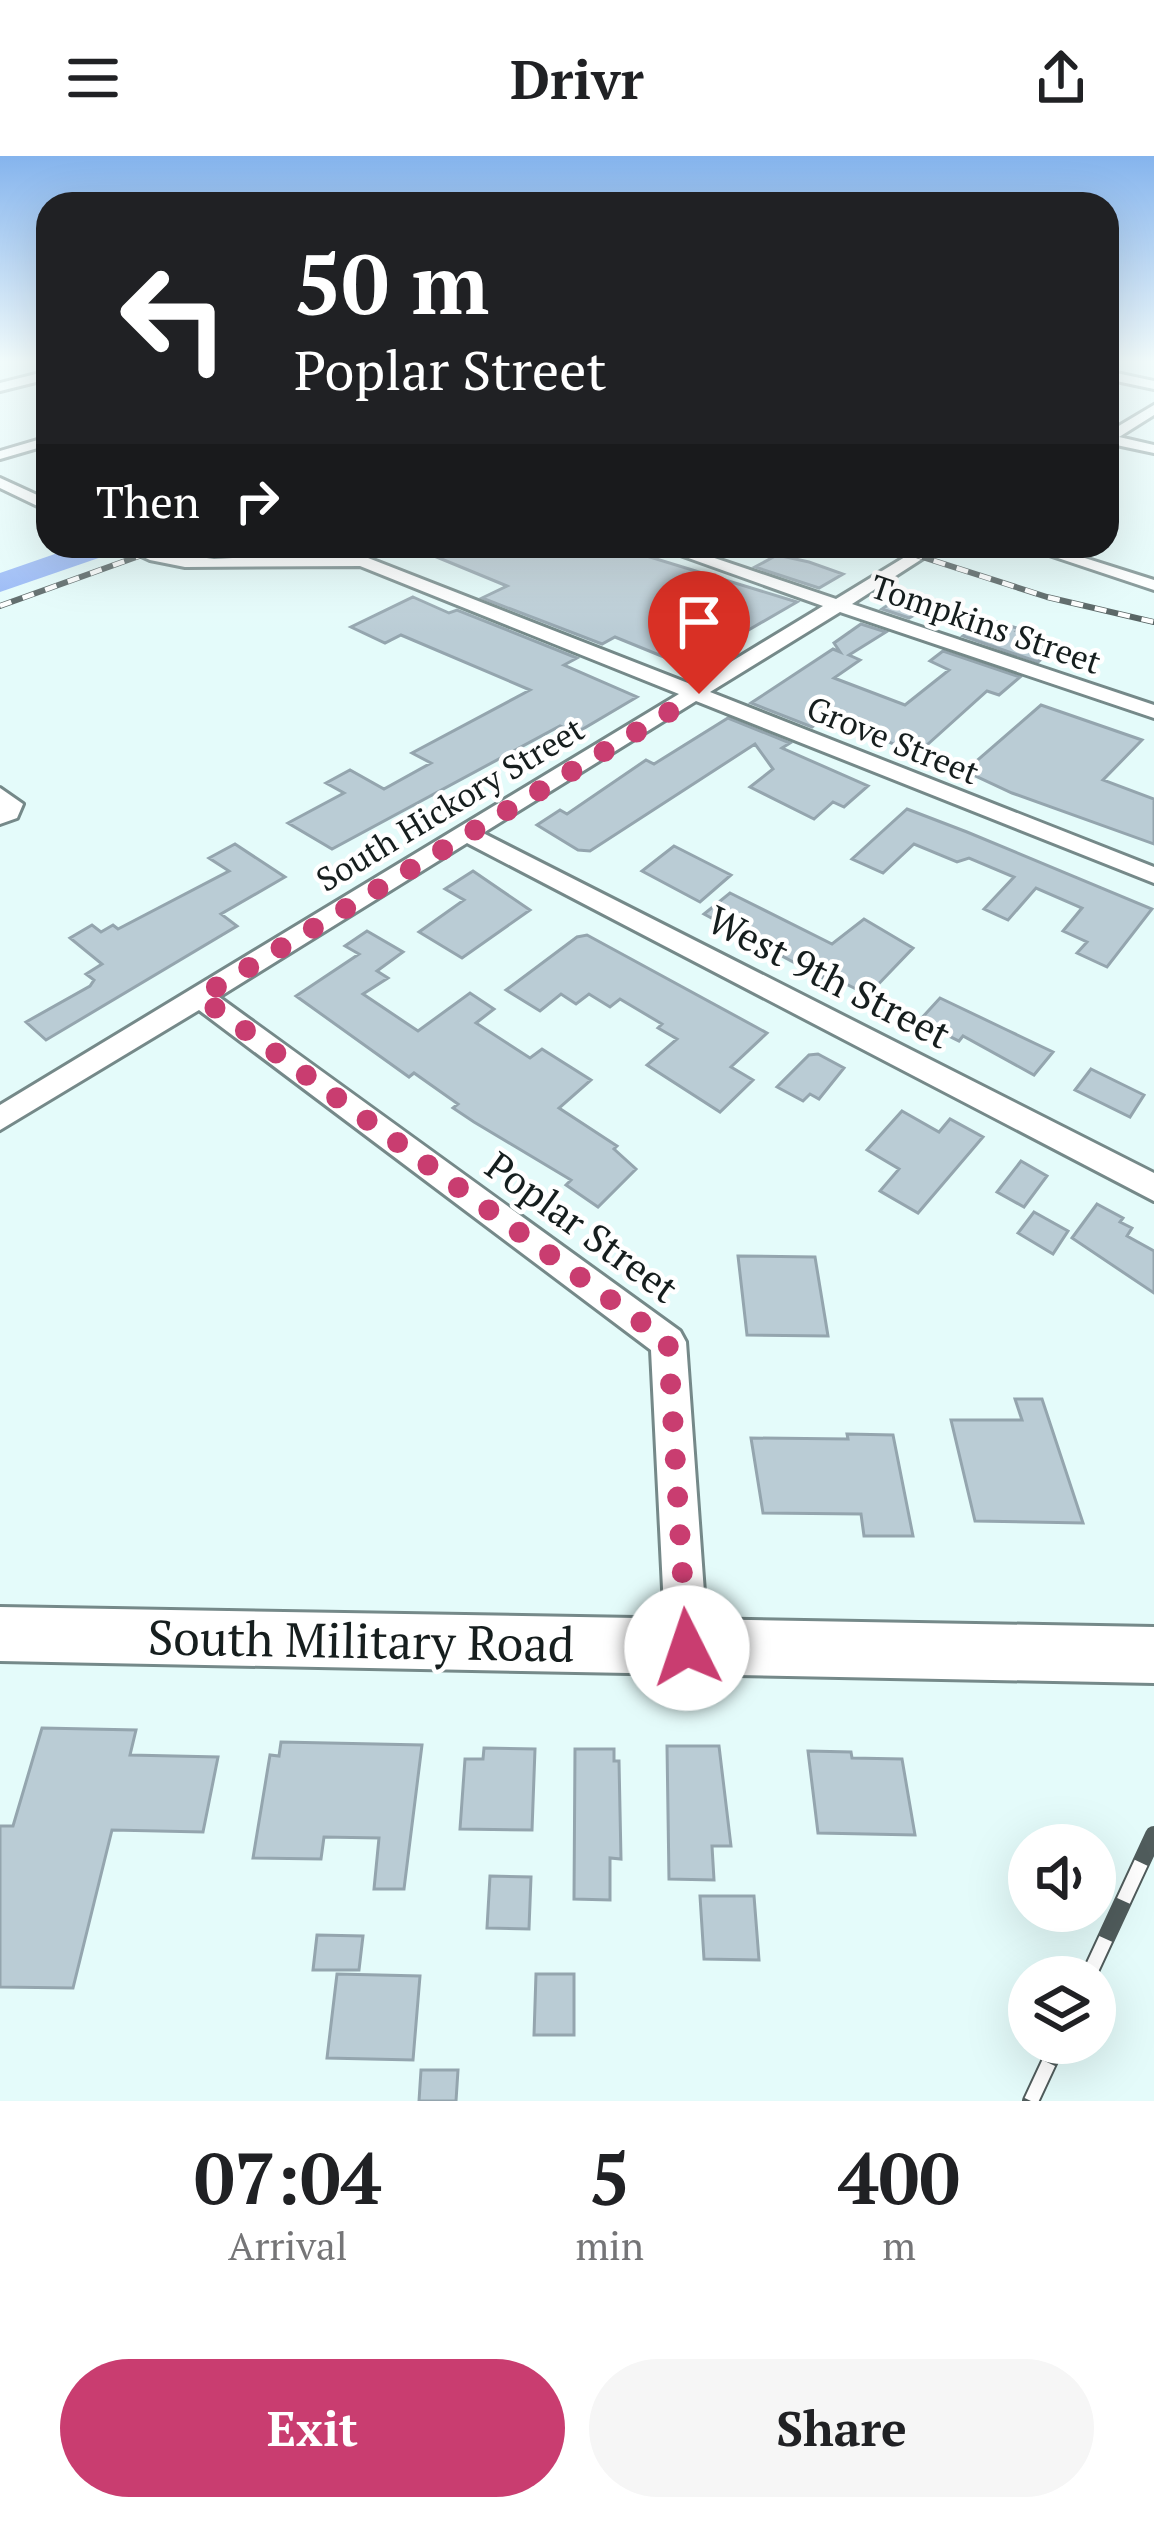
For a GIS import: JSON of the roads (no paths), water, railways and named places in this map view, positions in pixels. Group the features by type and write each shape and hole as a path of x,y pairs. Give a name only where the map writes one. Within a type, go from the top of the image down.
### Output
{"main road":[{"name":"South Military Road","path":"0,1634 1154,1655"}],"street":[{"path":"0,482 36,500"},
{"name":"Grove Street","path":"171,558 198,565 288,558"},
{"name":"Grove Street","path":"317,558 364,561 1154,876"},
{"name":"Tompkins Street","path":"697,558 1154,712"},
{"name":"South Hickory Street","path":"0,1119 915,558"},
{"path":"1068,558 1154,585"},
{"path":"0,795 12,804 0,818"},
{"name":"West 9th Street","path":"468,835 1154,1188"},
{"name":"Poplar Street","path":"200,997 668,1342 687,1648"}],"waterway":[{"path":"0,583 72,558"}],"railway":[{"path":"0,606 134,558"},
{"path":"925,558 1047,597 1154,622"},
{"path":"1098,1956 1154,1835"},
{"path":"1031,2101 1048,2064"}]}
